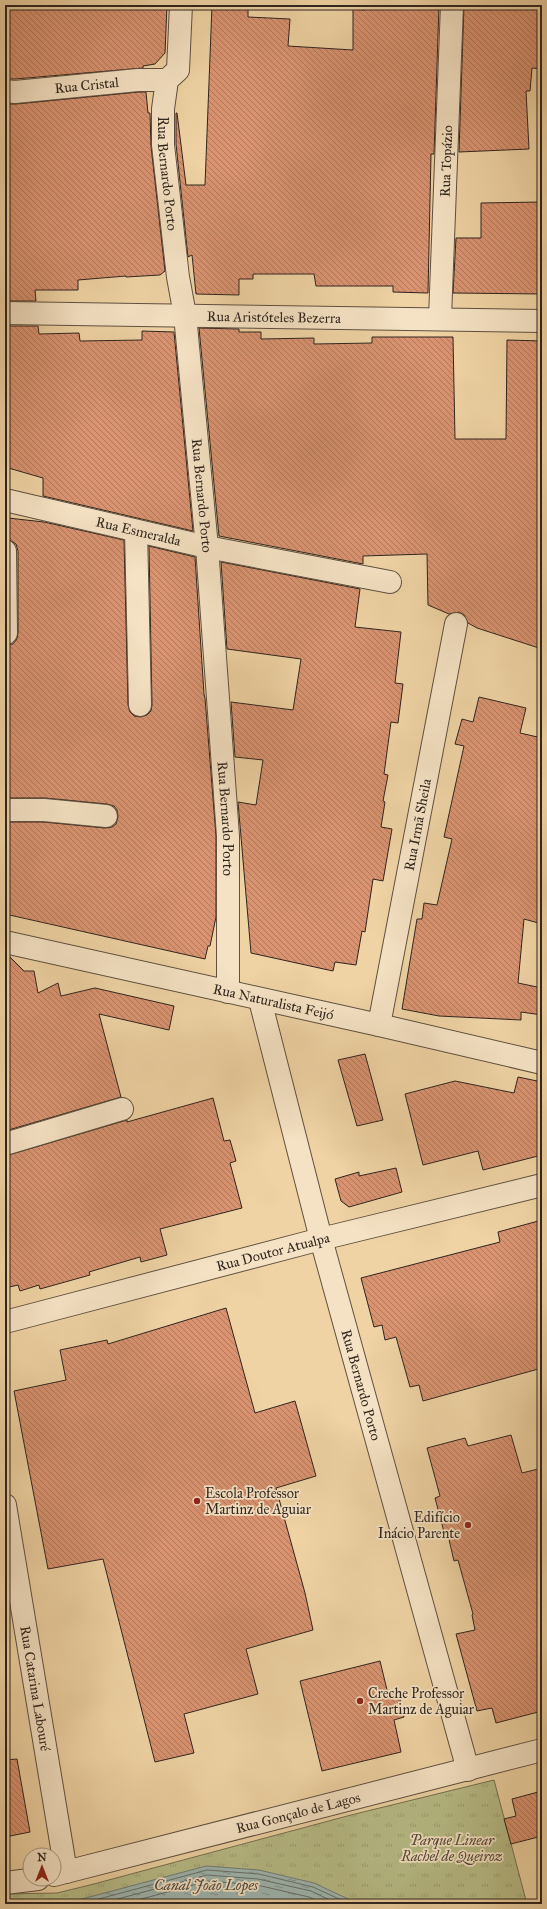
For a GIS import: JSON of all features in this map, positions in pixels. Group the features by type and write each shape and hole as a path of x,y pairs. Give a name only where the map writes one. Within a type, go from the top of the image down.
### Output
{"street":[{"name":"Rua Bernardo Porto","path":"181,5 178,70 168,80 163,109 163,145 178,277 185,315 207,547 228,836 228,992"},
{"name":"Rua Topázio","path":"440,318 452,5"},
{"name":"Rua Cristal","path":"5,91 15,92 138,80 168,80"},
{"name":"Rua Aristóteles Bezerra","path":"5,313 440,318 542,321"},
{"name":"Rua Esmeralda","path":"5,500 207,547 390,582"},
{"path":"136,531 140,705"},
{"path":"5,551 6,633"},
{"name":"Rua Irmã Sheila","path":"379,1025 456,624"},
{"path":"5,810 44,810 106,816"},
{"name":"Rua Naturalista Feijó","path":"5,942 260,1000 379,1025 542,1063"},
{"name":"Rua Bernardo Porto","path":"260,1000 321,1239 468,1770"},
{"path":"5,1144 122,1109"},
{"name":"Rua Doutor Atualpa","path":"5,1322 321,1239 542,1185"},
{"name":"Rua Catarina Labouré","path":"5,1505 56,1847"},
{"name":"Rua Gonçalo de Lagos","path":"62,1873 542,1750"},
{"path":"5,1883 22,1881"}],"green space":[{"name":"Parque Linear Rachel de Queiroz","path":"494,1780 527,1904 5,1904 5,1894 57,1893 351,1815"}],"water":[{"name":"Canal João Lopes","path":"206,1866 259,1870 314,1883 359,1904 53,1904 67,1903"}],"building":[{"path":"5,5 167,5 165,53 155,64 143,66 143,68 5,79"},
{"path":"212,5 248,5 248,17 290,19 288,46 353,50 353,9 365,10 366,5 439,5 434,154 431,154 428,293 393,292 393,286 316,286 314,274 253,274 253,279 239,279 239,295 196,294 192,255 188,257 176,144 176,113 186,185 205,185"},
{"path":"464,5 542,5 542,69 532,68 530,91 526,91 529,149 459,152"},
{"path":"146,92 148,113 150,113 151,146 165,271 160,275 78,280 78,290 35,290 36,301 5,301 5,104"},
{"path":"542,202 542,294 453,293 456,238 481,238 481,203"},
{"path":"5,326 38,326 39,334 79,333 80,341 142,340 142,331 174,332 193,531 43,496 43,478 5,467"},
{"path":"199,328 239,329 239,332 261,332 261,339 314,338 314,344 372,343 372,337 453,337 455,439 506,439 507,340 542,341 542,649 477,628 468,623 464,615 459,612 449,614 428,605 427,554 363,556 363,564 219,536"},
{"path":"8,518 44,522 124,540 128,705 130,712 134,716 140,717 147,715 151,711 152,705 149,546 195,557 204,694 216,836 216,917 210,946 208,946 205,959 5,914 5,822 43,822 105,828 112,827 116,824 118,817 117,810 114,806 107,804 45,798 5,798 5,645 13,644 17,639 18,633 18,551 16,544 8,539"},
{"path":"221,562 360,589 355,627 401,632 395,683 403,684 398,723 391,722 384,774 388,775 383,801 385,802 381,827 392,829 383,881 373,879 365,932 362,931 356,965 335,962 333,971 251,953 238,802 256,805 263,760 235,757 231,702 293,710 301,659 227,649"},
{"path":"479,697 526,708 520,733 542,738 542,924 524,919 518,983 542,988 542,1015 521,1012 521,1020 439,1016 402,1009 417,919 422,919 424,903 437,905 452,839 444,837 464,746 455,744 462,719 473,722"},
{"path":"5,955 8,955 24,971 34,971 38,993 58,983 61,996 95,988 174,1006 169,1030 99,1014 121,1097 5,1131"},
{"path":"365,1054 383,1120 357,1126 338,1060"},
{"path":"518,1077 542,1082 542,1155 483,1170 478,1151 423,1165 405,1094 455,1081 514,1093"},
{"path":"213,1098 224,1141 230,1140 236,1161 230,1163 242,1208 160,1229 167,1255 141,1262 140,1257 89,1272 90,1275 40,1289 39,1285 20,1291 18,1285 5,1288 5,1156 127,1120 127,1122"},
{"path":"396,1168 402,1192 349,1207 341,1201 335,1179 359,1172 359,1176"},
{"path":"542,1220 542,1368 423,1401 419,1385 410,1387 396,1337 385,1340 382,1325 374,1327 361,1278 500,1242 498,1232"},
{"path":"226,1308 255,1413 295,1401 316,1476 276,1488 305,1593 313,1630 246,1649 258,1694 184,1714 194,1753 155,1762 103,1559 48,1569 14,1391 66,1380 60,1350 107,1340 108,1344"},
{"path":"511,1435 522,1473 542,1468 542,1711 496,1723 492,1708 477,1711 456,1634 475,1630 473,1614 458,1560 454,1561 447,1531 444,1532 435,1498 440,1496 427,1448 465,1438 468,1446"},
{"path":"380,1661 388,1694 398,1691 404,1717 394,1720 401,1752 322,1771 300,1681"},
{"path":"17,1759 30,1832 5,1837 5,1760"},
{"path":"542,1791 542,1836 511,1844 504,1819 516,1816 512,1799"}],"place":[{"name":"Escola Professor Martinz de Aguiar","path":"197,1501"},
{"name":"Edifício Inácio Parente","path":"468,1525"},
{"name":"Creche Professor Martinz de Aguiar","path":"360,1701"}]}
